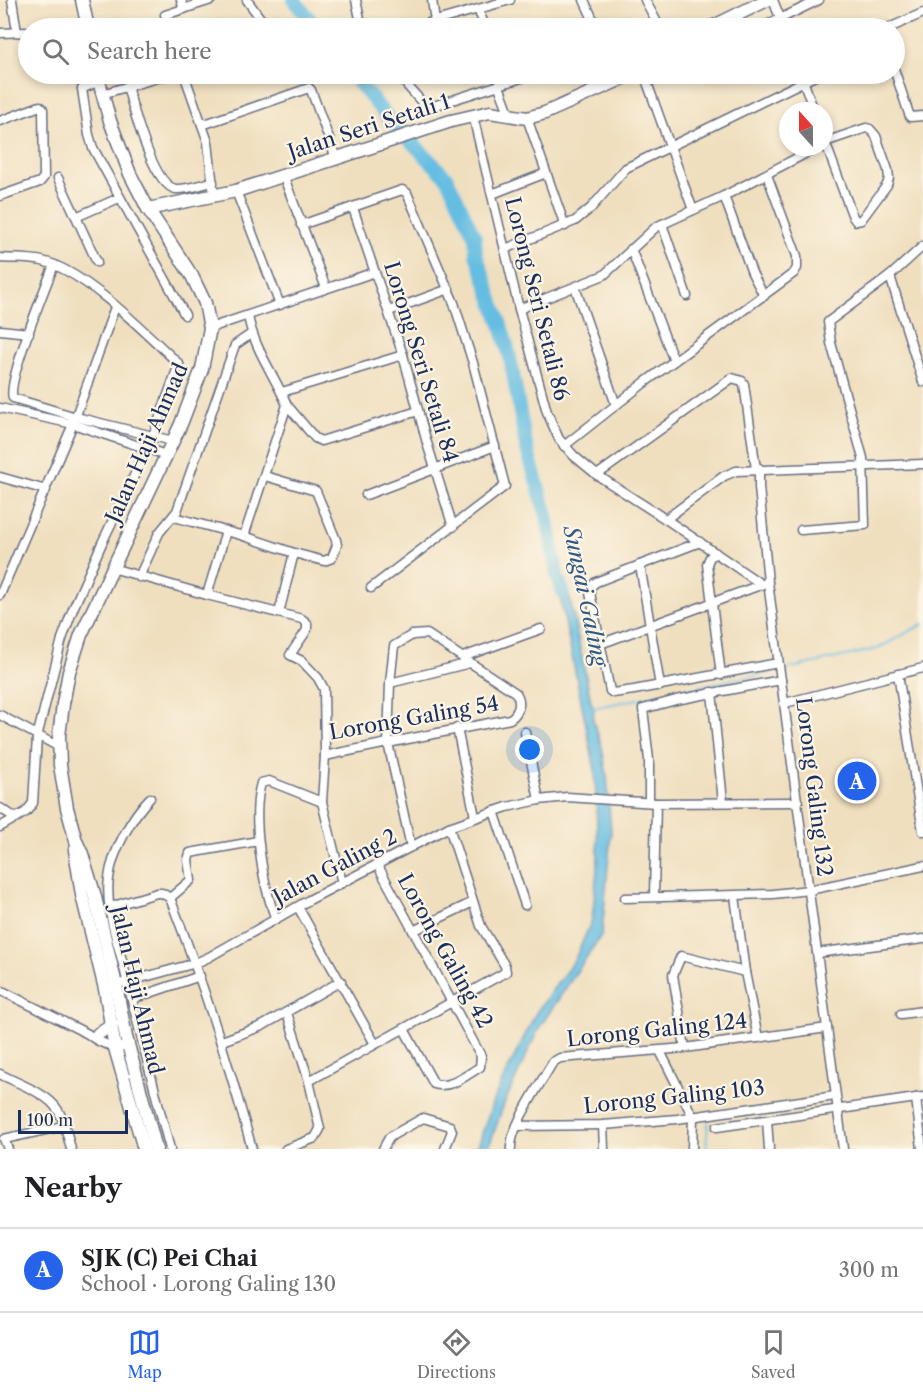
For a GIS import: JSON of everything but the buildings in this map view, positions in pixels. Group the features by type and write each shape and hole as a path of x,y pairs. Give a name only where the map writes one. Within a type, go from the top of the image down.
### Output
{"street":[{"path":"0,33 17,32 12,0"},
{"path":"82,0 86,18"},
{"path":"165,15 182,4 211,0"},
{"path":"247,0 260,18"},
{"path":"356,0 360,18"},
{"path":"432,0 434,18"},
{"path":"449,18 510,0"},
{"path":"584,0 592,18"},
{"path":"645,0 655,18"},
{"path":"730,18 767,0"},
{"path":"773,0 780,18"},
{"path":"782,18 819,0"},
{"path":"478,10 482,18"},
{"path":"905,21 923,13"},
{"path":"89,84 82,89 93,148 184,315"},
{"name":"Jalan Haji Ahmad","path":"100,84 117,143 147,209 192,276 205,303 210,328 202,369 173,441 81,635 69,672 59,747 67,808 94,893 116,986 121,1043 144,1149"},
{"path":"102,94 134,84"},
{"path":"188,84 209,148 214,196"},
{"name":"Jalan Seri Setali 1","path":"406,84 427,108 502,84"},
{"path":"565,226 526,118 550,112 604,84"},
{"path":"648,84 693,210"},
{"path":"505,249 565,226 584,215 626,168 739,114 790,84"},
{"path":"804,84 811,102"},
{"path":"899,84 910,117 923,116"},
{"path":"127,86 139,130 167,185 176,189 213,182"},
{"path":"499,86 509,113"},
{"path":"202,124 309,88 336,158"},
{"path":"0,121 42,107 43,179 0,196"},
{"name":"Jalan Seri Setali 1","path":"147,209 236,191 419,130 472,116 490,112 509,113 526,118"},
{"name":"Lorong Seri Setali 86","path":"472,116 519,309 554,432 564,446 597,475 765,583"},
{"path":"866,128 876,136 889,178 887,185 861,220 856,221 853,218 823,143 866,128"},
{"path":"519,309 604,274 652,229 767,175 800,156"},
{"path":"492,194 546,173"},
{"path":"284,175 326,288"},
{"path":"564,446 674,361 794,273 797,256 767,175"},
{"path":"58,178 97,262"},
{"path":"236,191 280,305"},
{"path":"301,225 405,191 449,289 473,363 505,486 371,588"},
{"path":"724,196 752,273 764,296"},
{"path":"76,218 119,198"},
{"name":"Lorong Seri Setali 84","path":"353,208 403,355 453,527"},
{"path":"662,224 687,296"},
{"path":"801,530 865,525 864,465 831,343 828,322 890,276 922,248"},
{"path":"631,249 674,361"},
{"path":"0,258 40,260 85,283 179,364 153,436 73,609 37,737 33,803 26,812 0,827"},
{"path":"54,266 29,333 11,391 13,399 166,455"},
{"path":"210,328 375,272"},
{"path":"890,276 923,382"},
{"path":"574,287 616,405"},
{"path":"388,311 449,289"},
{"path":"0,595 75,421 115,307"},
{"path":"248,316 251,334 287,405 315,438 321,441 418,411"},
{"path":"0,330 29,333"},
{"path":"139,577 159,533 174,517 235,345 251,334"},
{"path":"282,392 403,355"},
{"name":"Lorong Galing 132","path":"597,475 732,378 744,384 759,487 765,583 785,703 843,1149"},
{"path":"244,536 287,405"},
{"path":"0,408 173,441"},
{"path":"366,495 495,446"},
{"path":"666,519 730,472 757,469 923,464"},
{"path":"174,517 324,561 332,558 337,545 336,540 315,491 265,476"},
{"path":"0,477 46,490"},
{"path":"207,596 226,531"},
{"path":"700,542 596,582 589,588 611,692 660,686 778,663"},
{"path":"112,568 207,596 279,613 294,553"},
{"path":"716,553 707,564 721,675"},
{"path":"640,565 660,686"},
{"path":"600,644 765,583"},
{"name":"Lorong Galing 54","path":"279,613 302,619 307,623 307,630 290,655 302,661 318,678 324,689 325,756 513,717 518,708 519,699 516,693 466,660"},
{"path":"390,683 466,660 541,629"},
{"path":"411,846 388,742 394,646 412,635 427,634 466,660"},
{"path":"785,703 923,668"},
{"path":"898,674 919,777 923,831"},
{"path":"654,896 653,802 643,709 781,680"},
{"path":"712,693 723,802"},
{"path":"0,715 59,747"},
{"path":"457,728 475,817"},
{"path":"525,732 539,800"},
{"path":"325,756 322,802 342,883"},
{"path":"276,919 258,841 260,787 263,782 269,781 322,802"},
{"name":"Jalan Galing 2","path":"116,986 196,963 411,846 449,827 494,811 539,800 587,797 653,802 798,801"},
{"path":"150,798 131,820 111,870 108,893 116,986 132,999 170,1149"},
{"path":"0,808 16,818"},
{"path":"494,811 525,905"},
{"path":"309,1081 505,974 507,970 483,930 449,827"},
{"path":"170,898 191,880 188,860 190,853 258,841"},
{"name":"Lorong Galing 42","path":"377,864 481,1056 480,1067 450,1085 434,1084 404,1029"},
{"path":"625,898 735,896 809,890 923,866"},
{"path":"110,907 157,893 170,898 196,963 222,1041 252,1149"},
{"path":"735,896 745,972 758,1038"},
{"path":"413,932 473,902"},
{"path":"298,907 375,1044"},
{"path":"817,953 923,939"},
{"path":"685,1048 673,975 681,956 745,972"},
{"path":"132,999 200,976"},
{"path":"222,1041 253,1030 341,981"},
{"name":"Jalan Haji Ahmad","path":"116,986 112,1024 121,1043 156,1149"},
{"path":"0,990 93,1034"},
{"path":"901,1014 923,1011"},
{"path":"286,1013 309,1081 320,1129 311,1140 286,1149"},
{"path":"93,1034 112,1024"},
{"name":"Lorong Galing 124","path":"511,1149 511,1137 556,1059 660,1051 827,1028"},
{"path":"93,1034 94,1040 121,1043"},
{"path":"660,1051 693,1118 692,1149"},
{"path":"0,1074 48,1100 58,1111 71,1149"},
{"name":"Lorong Galing 103","path":"517,1126 603,1125 693,1118 835,1096"},
{"path":"717,1127 919,1097 922,1149"},
{"path":"383,1149 389,1138 421,1119 450,1126 452,1131 445,1149"},
{"path":"767,1120 769,1149"},
{"path":"603,1125 604,1149"},
{"path":"8,1149 4,1139 64,1126"}],"water":[{"path":"557,575 570,599 594,708 593,720 602,747 607,776 611,832 602,934 539,1028 504,1104 488,1149 477,1149 494,1098 536,1013 575,959 592,920 598,860 595,770"}],"waterway":[{"name":"Sungai Galing","path":"294,0 309,18"},
{"name":"Sungai Galing","path":"360,84 387,117 447,178 475,237 476,254 510,357 526,446 547,516 557,575 563,592"},
{"path":"787,669 877,649 923,624"},
{"path":"593,708 772,672"},
{"path":"706,1149 708,1122"}],"place":[{"name":"SJK (C) Pei Chai","path":"857,781"}]}
